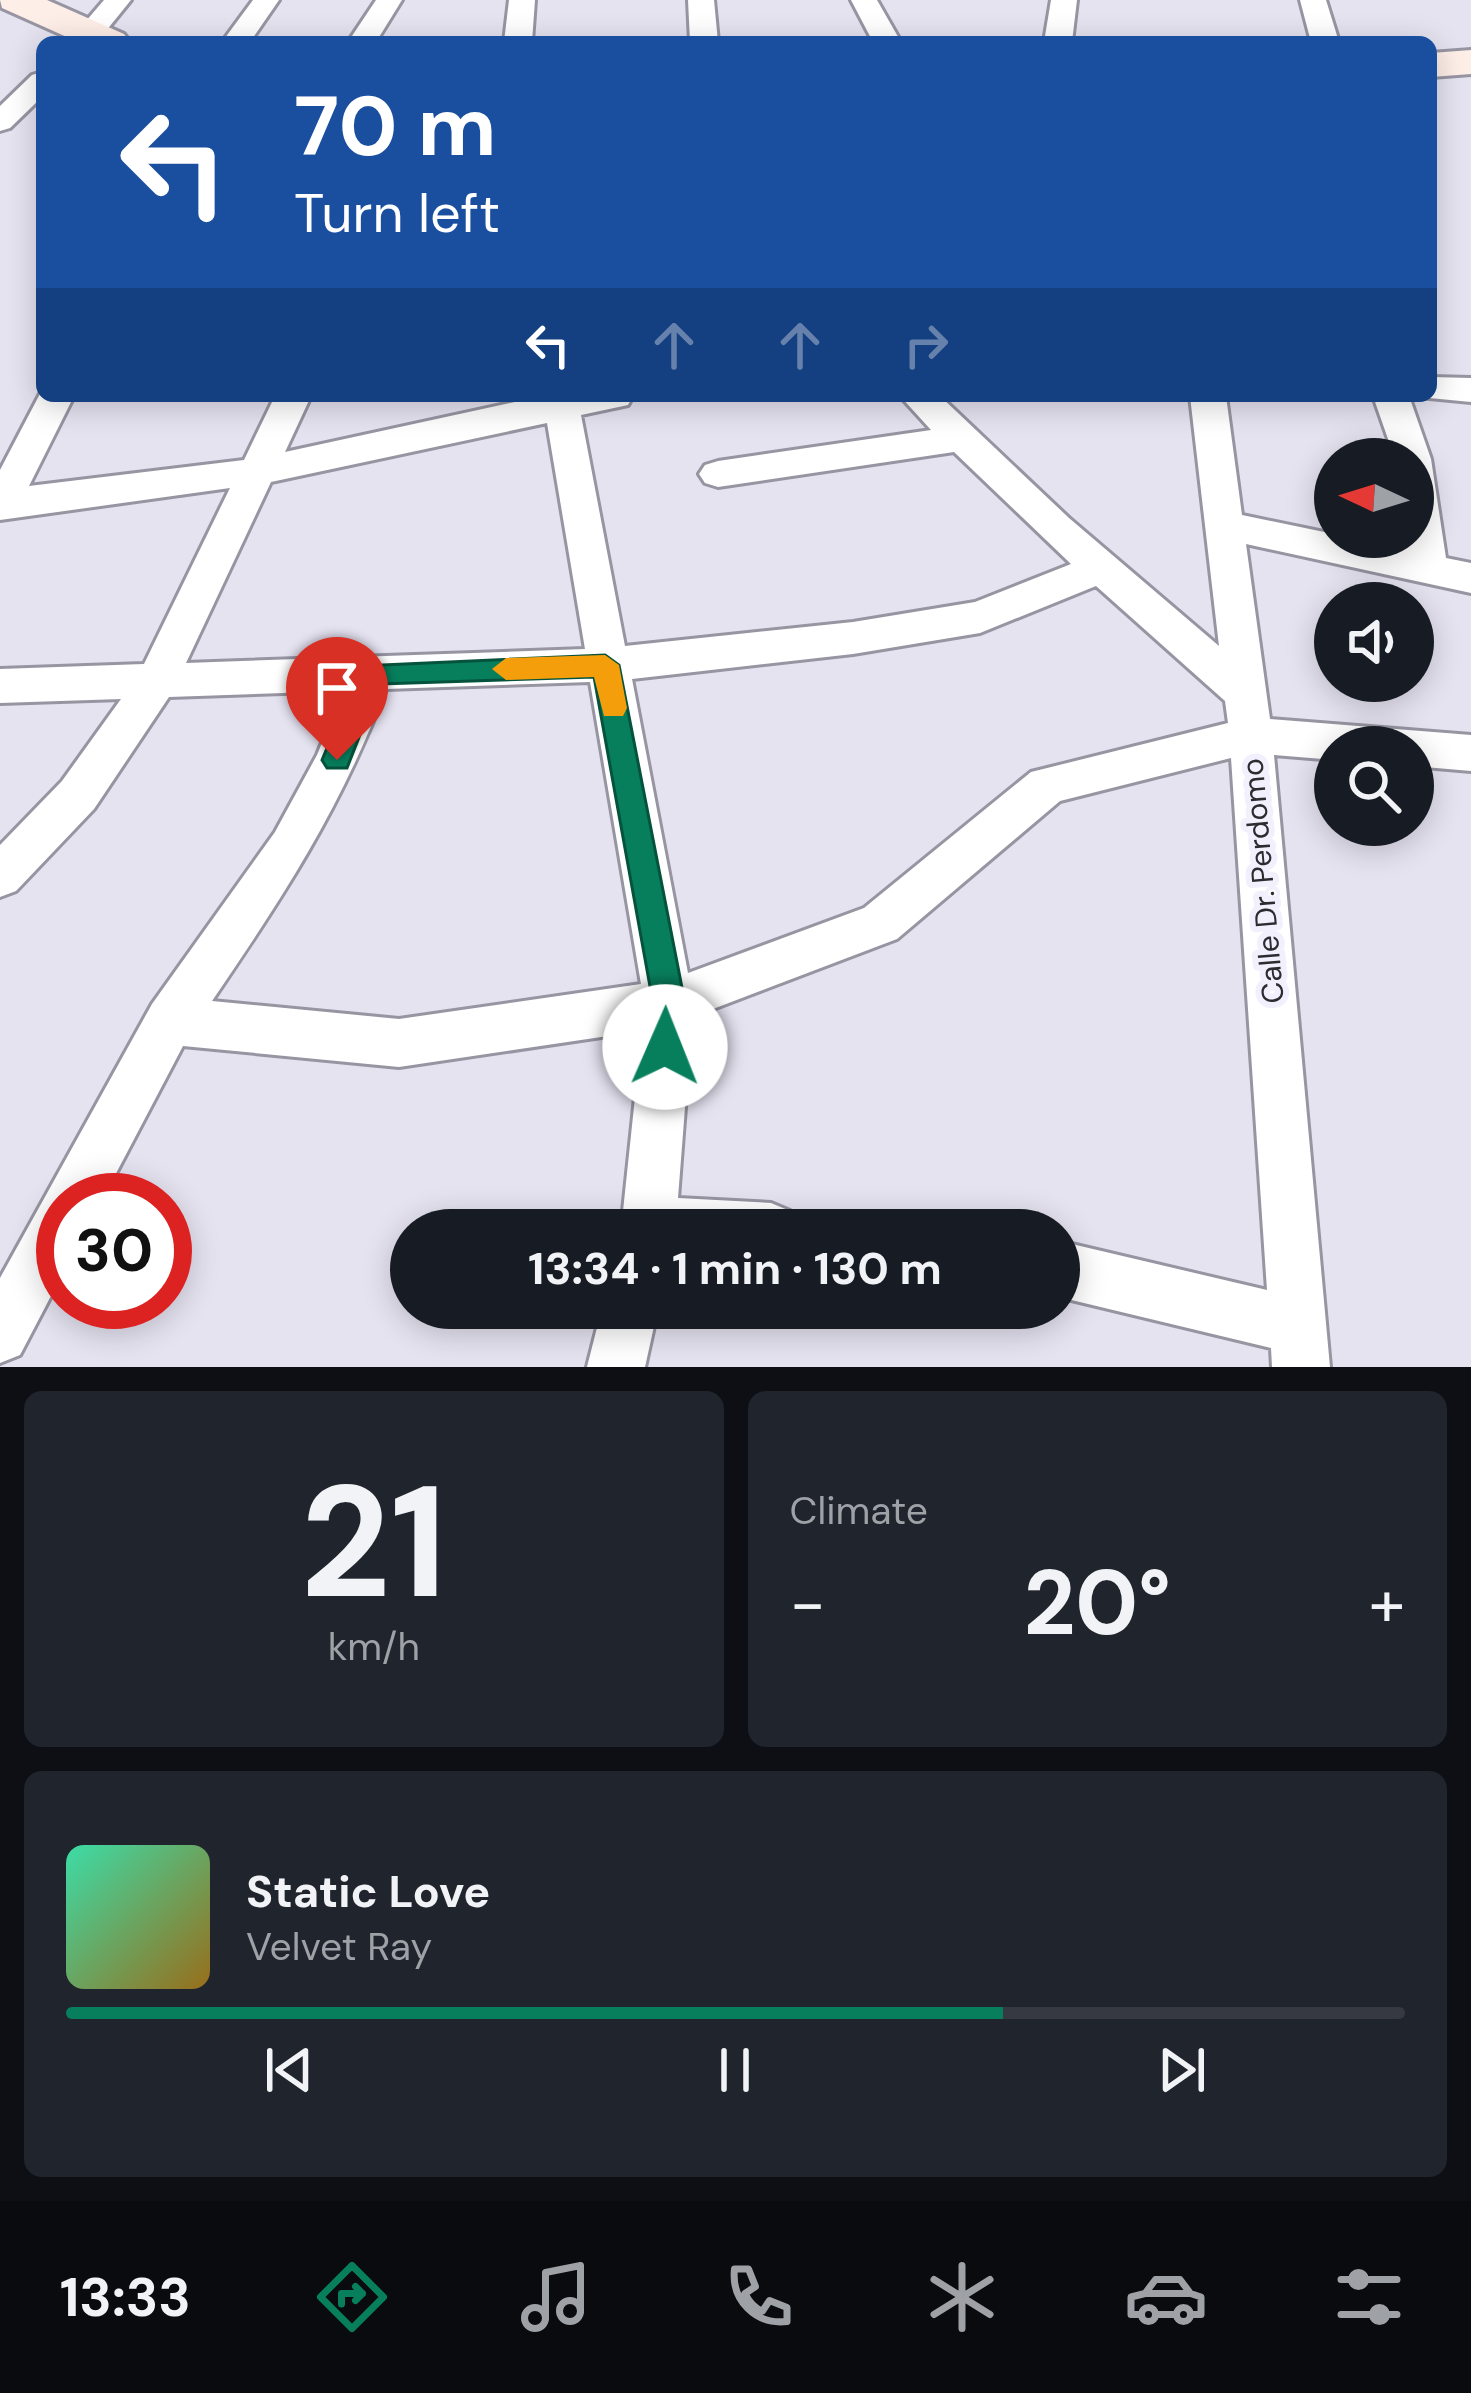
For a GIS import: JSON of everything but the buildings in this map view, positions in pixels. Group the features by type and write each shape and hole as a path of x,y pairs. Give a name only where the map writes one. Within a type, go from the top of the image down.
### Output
{"street":[{"path":"15,0 88,36"},
{"path":"96,36 118,0"},
{"path":"240,36 266,0"},
{"path":"366,36 389,0"},
{"path":"519,36 522,0"},
{"path":"701,0 704,36"},
{"path":"864,0 884,36"},
{"path":"1059,36 1064,0"},
{"path":"1313,0 1323,36"},
{"path":"1437,65 1471,62"},
{"path":"0,122 36,87"},
{"path":"1437,389 1471,389"},
{"path":"1,504 53,402"},
{"path":"0,876 78,795 156,682 290,402"},
{"path":"1,504 253,472 557,402"},
{"path":"561,402 669,1003 650,1209"},
{"path":"925,402 1055,528 1104,567 1247,713"},
{"name":"Calle Dr. Perdomo","path":"1209,402 1247,713 1300,1347"},
{"path":"1393,402 1406,438"},
{"path":"718,474 964,438"},
{"path":"1227,526 1471,578"},
{"path":"1427,558 1428,567"},
{"path":"0,686 605,665 853,638 980,617 1104,567"},
{"path":"88,1173 170,1022 291,846 337,760 371,674"},
{"path":"170,1022 399,1042 669,1003 880,924 1047,785 1247,713 1314,728"},
{"path":"1434,750 1471,753"},
{"path":"0,1335 36,1268"},
{"path":"1080,1276 1300,1347"},
{"path":"616,1367 625,1329"}],"slow traffic":[{"path":"506,669 605,665 613,708"}],"route":[{"path":"337,760 371,674 605,665 669,1003 665,1047"}]}
